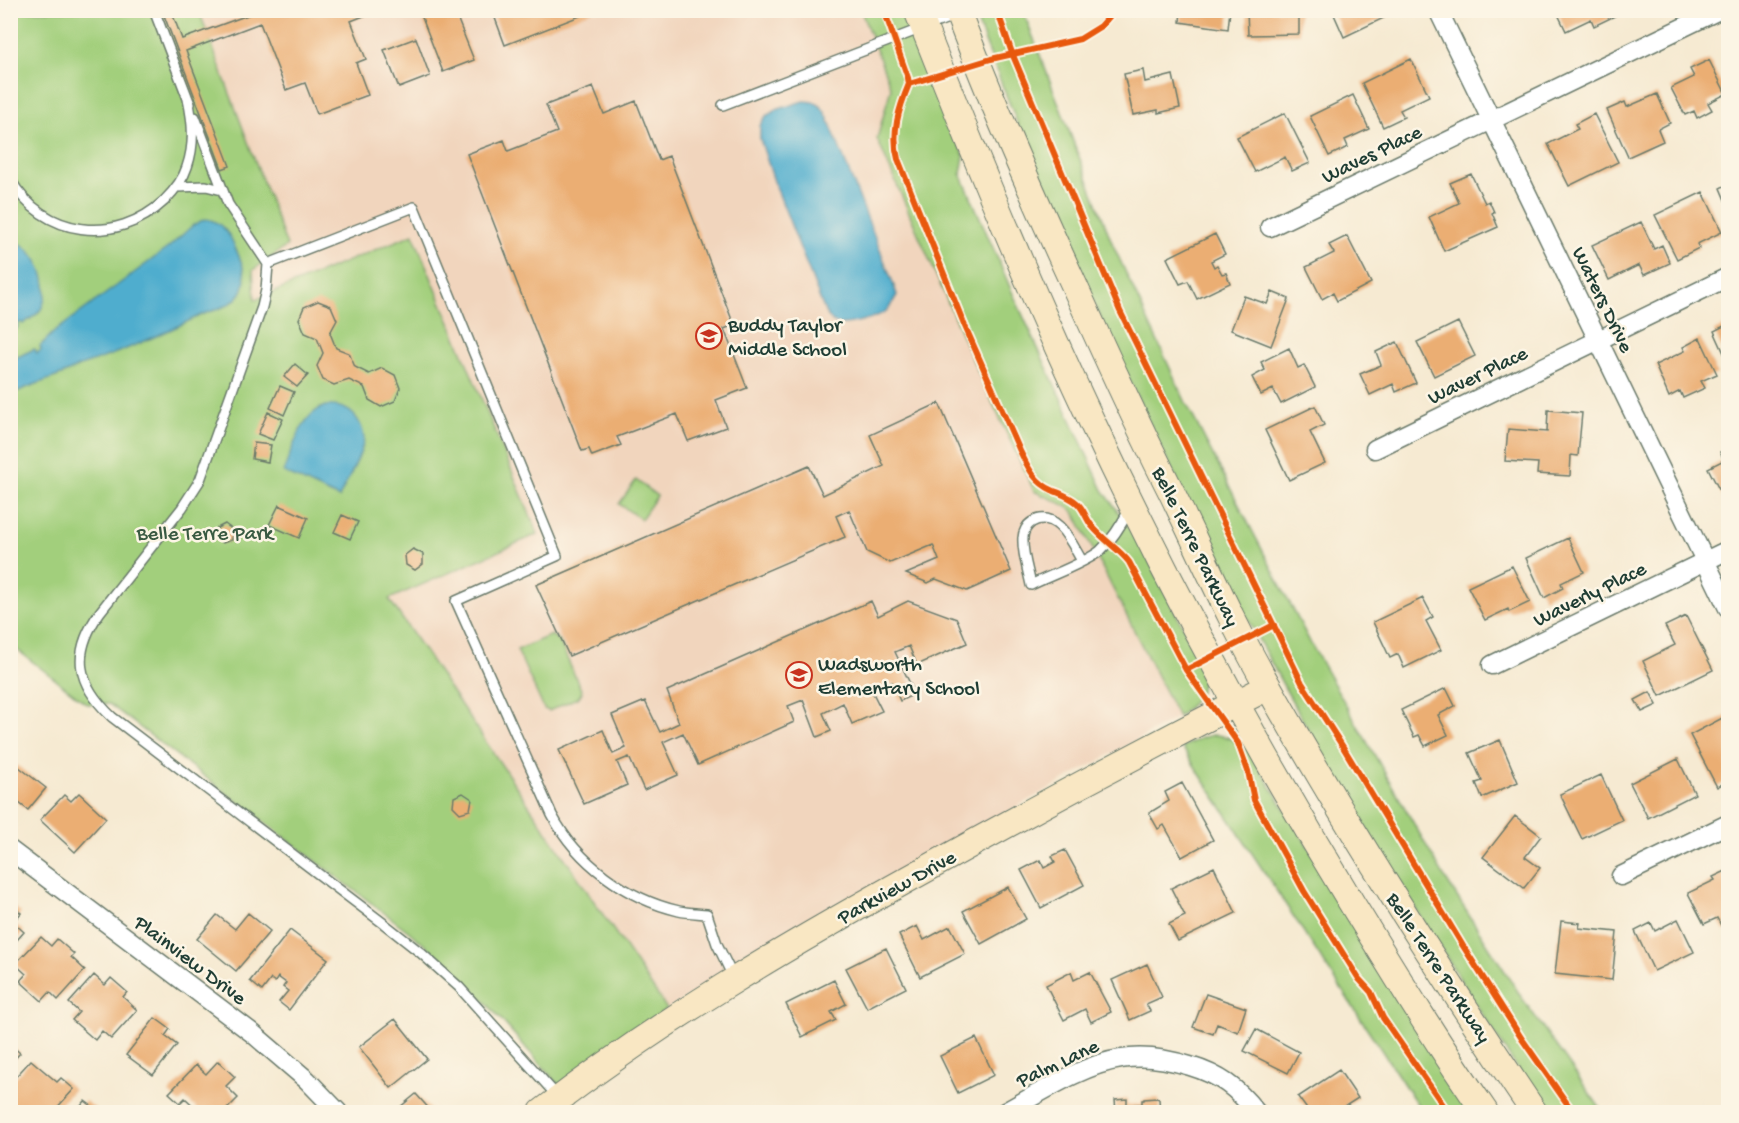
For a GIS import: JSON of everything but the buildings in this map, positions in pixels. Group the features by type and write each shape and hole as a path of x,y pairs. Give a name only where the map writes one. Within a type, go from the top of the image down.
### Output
{"main road":[{"name":"Belle Terre Parkway","path":"958,12 1000,118 1050,232 1119,383 1243,640 1268,687 1385,882 1534,1113"},
{"name":"Belle Terre Parkway","path":"921,19 974,152 1093,425 1210,657 1305,827 1485,1113"},
{"name":"Parkview Drive","path":"550,1106 666,1023 734,979 996,830 1268,687"}],"street":[{"name":"Waters Drive","path":"1438,10 1728,608"},
{"name":"Waves Place","path":"1270,227 1719,10"},
{"name":"Waver Place","path":"1375,448 1728,277"},
{"name":"Waverly Place","path":"1492,665 1728,550"},
{"path":"1621,876 1728,824"},
{"name":"Plainview Drive","path":"10,850 251,1032 307,1080 338,1113"},
{"name":"Palm Lane","path":"1005,1113 1089,1069 1119,1059 1134,1057 1170,1061 1203,1070 1236,1090 1256,1113"}],"lane":[{"path":"154,10 222,190 234,215 268,264 266,290 200,480 188,500 92,623 82,655 84,678 94,698 112,717 384,923 440,970 478,1008 550,1106"},
{"path":"723,105 921,19 958,12"},
{"path":"10,179 26,201 43,214 71,226 93,230 114,227 143,217 177,188 187,169 192,151 192,122 188,99"},
{"path":"177,188 206,186 222,190"},
{"path":"268,264 414,207 557,556 456,601 552,815 563,833 589,864 623,888 654,903 681,912 707,914 717,944 734,979"},
{"path":"1082,561 1062,529 1051,521 1040,519 1026,527 1022,538 1031,585 1082,561 1094,555 1109,542 1133,504"}],"shaded area":[{"path":"11,11 861,11 891,88 878,139 978,372 1034,490 1042,496 1058,501 1074,512 1178,717 875,885 667,1009 389,599 254,300"}],"green space":[{"name":"Belle Terre Park","path":"10,11 199,11 287,246 253,270 255,300 413,234 538,534 389,599 667,1009 559,1085 481,997 444,961 408,931 109,704 87,704 11,645"},
{"path":"861,11 899,11 964,156 961,174 1103,490 1142,546 1196,653 1202,673 1201,689 1198,696 1178,717 1074,512 1034,491 978,372 877,139 891,88"},
{"path":"973,11 1023,11 1113,245 1186,403 1311,644 1445,878 1522,998 1603,1112 1547,1112 1412,903 1318,747 1221,568 1131,385 1049,199"},
{"path":"636,480 657,496 641,519 619,504"},
{"path":"551,635 559,640 582,692 579,697 549,711 544,709 517,650"},
{"path":"1212,735 1231,739 1248,750 1474,1112 1423,1112 1411,1095 1182,747"}],"water":[{"path":"803,101 818,104 827,116 897,295 886,311 861,321 846,324 835,323 825,312 760,139 760,126 766,116 776,110"},
{"path":"205,219 223,228 244,269 244,287 237,298 141,343 11,394 11,360 35,349 37,353 41,350 40,346 54,332 169,247 193,225"},
{"path":"11,240 20,243 34,257 43,276 45,296 42,308 23,324 21,322 17,325 18,327 11,332"},
{"path":"325,406 342,407 349,410 360,423 364,438 358,459 339,498 283,472 303,425 316,410"}],"cycle path":[{"path":"884,10 909,84 897,121 895,140 898,159 964,324 1026,463 1032,474 1046,487 1077,503 1096,531 1129,562 1186,670 1238,743 1248,771 1254,800 1304,891 1359,979 1371,992 1383,1018 1448,1112"},
{"path":"997,10 1012,53 1120,311 1302,683 1463,946 1522,1039 1573,1112"},
{"path":"909,84 991,59 1080,39 1101,26 1115,10"},
{"path":"1186,670 1274,625"}],"place":[{"name":"Buddy Taylor Middle School","path":"709,336"},
{"name":"Wadsworth Elementary School","path":"799,675"}]}
